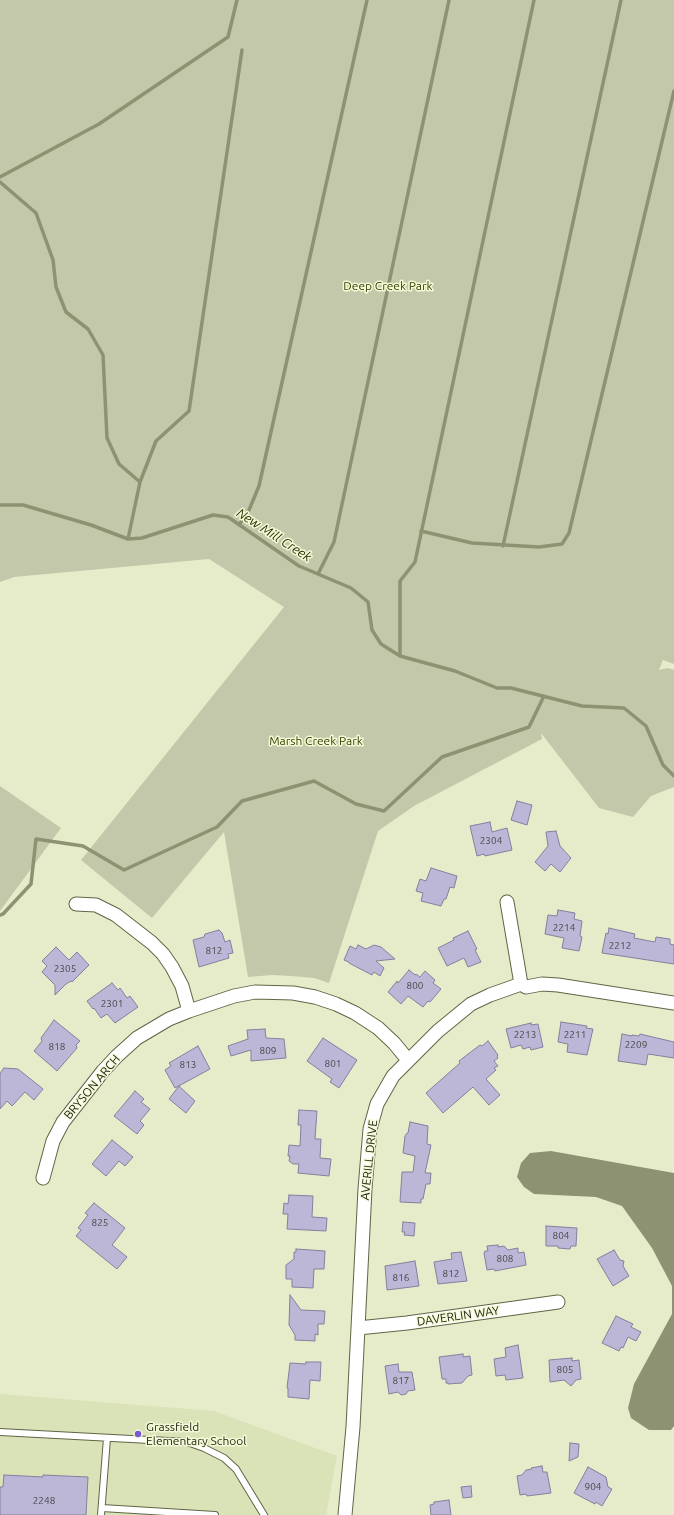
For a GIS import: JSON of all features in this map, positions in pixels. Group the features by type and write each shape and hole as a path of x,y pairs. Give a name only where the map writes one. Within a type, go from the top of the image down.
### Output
{"street":[{"path":"507,902 521,984"},
{"path":"76,904 96,905 116,915 152,943 163,954 172,967 182,986 189,1011"},
{"name":"AVERILL DRIVE","path":"345,1515 353,1427 365,1188 370,1129 377,1104 393,1076 438,1031 471,1004 490,995 521,984 526,987 542,984 558,985 674,1003"},
{"name":"BRYSON ARCH","path":"43,1178 53,1141 63,1122 103,1071 137,1038 164,1022 189,1011 234,996 255,992 293,993 315,997 336,1004 355,1013 378,1028 408,1060"},
{"name":"DAVERLIN WAY","path":"358,1328 407,1323 558,1302"}],"lane":[{"path":"0,1432 187,1442 204,1448 224,1458 236,1469 264,1515"},
{"path":"107,1438 102,1512 215,1515"}],"shaded area":[{"path":"551,1151 674,1173 674,1426 671,1430 649,1430 631,1418 628,1408 634,1384 672,1314 672,1286 652,1248 622,1206 596,1197 534,1194 524,1187 517,1177 521,1163 530,1153"},
{"name":"Grassfield Elementary School","path":"0,1394 214,1411 337,1456 326,1515 0,1515"}],"green space":[{"name":"Deep Creek Park","path":"0,0 674,0 674,664 663,660 659,670 668,668 674,670 674,787 651,796 633,817 599,808 541,733 542,739 414,806 378,831 329,983 314,978 291,976 272,975 248,977 224,832 152,918 81,860 284,607 209,559 14,577 0,582"},
{"path":"0,786 61,828 0,911"}],"building":[{"path":"517,801 532,805 527,825 511,820"},
{"path":"490,822 492,832 507,828 512,850 485,856 484,854 477,856 470,826"},
{"path":"556,831 560,846 571,858 560,872 551,864 545,871 535,862 548,846 546,832"},
{"path":"431,868 457,876 454,888 450,887 446,899 444,899 441,906 421,901 423,893 416,891 420,879 426,881"},
{"path":"558,910 575,913 574,919 582,921 580,936 582,937 579,951 562,948 564,938 545,934 548,915 557,916"},
{"path":"609,928 635,934 634,938 655,942 656,937 670,939 670,944 674,945 674,964 602,953 606,933 608,934"},
{"path":"219,930 222,933 225,942 230,940 233,953 228,954 229,958 199,967 193,940 204,937 205,934"},
{"path":"468,931 477,949 475,950 481,962 468,967 464,958 447,966 438,948 454,940 453,938"},
{"path":"358,945 366,949 374,945 381,947 395,959 376,961 384,968 380,976 374,972 372,975 344,960 350,946 356,949"},
{"path":"56,947 69,960 77,952 89,965 72,982 71,981 66,984 55,995 55,985 42,972 47,966 42,961"},
{"path":"409,970 420,977 425,971 435,980 433,983 441,989 430,1002 428,1001 423,1007 408,996 401,1004 388,992"},
{"path":"112,983 118,990 120,988 127,998 130,996 138,1007 115,1023 107,1014 101,1018 87,1001"},
{"path":"54,1020 80,1041 76,1045 77,1048 57,1071 34,1051 42,1041 41,1038"},
{"path":"561,1022 587,1026 586,1028 593,1029 587,1055 567,1052 568,1044 558,1042"},
{"path":"531,1023 531,1025 538,1024 543,1047 531,1050 530,1047 523,1049 521,1045 511,1048 506,1029"},
{"path":"265,1029 266,1038 284,1039 286,1058 251,1061 251,1050 231,1056 228,1046 248,1039 247,1030"},
{"path":"622,1034 639,1036 640,1034 674,1042 674,1058 648,1054 646,1065 618,1061"},
{"path":"323,1038 357,1060 339,1088 330,1082 332,1079 307,1061"},
{"path":"488,1041 498,1055 498,1058 494,1061 498,1066 494,1068 496,1070 486,1079 500,1095 489,1105 473,1087 443,1113 426,1093 460,1063 459,1061 480,1045 482,1046"},
{"path":"198,1046 210,1069 175,1088 165,1070 171,1066 169,1063"},
{"path":"4,1068 18,1069 43,1089 34,1100 25,1092 12,1106 7,1101 0,1109 0,1073"},
{"path":"179,1086 195,1101 186,1113 169,1099"},
{"path":"135,1091 144,1099 141,1102 150,1109 140,1121 144,1125 137,1134 114,1116"},
{"path":"299,1110 317,1111 315,1139 321,1139 320,1158 331,1159 329,1176 298,1173 299,1164 293,1164 289,1161 289,1145 300,1146 301,1125 298,1125"},
{"path":"410,1122 428,1126 427,1144 431,1145 425,1173 431,1173 430,1184 426,1184 421,1203 400,1202 402,1172 413,1172 415,1156 403,1153 405,1136 408,1133"},
{"path":"112,1140 133,1157 125,1166 119,1161 106,1176 92,1164"},
{"path":"289,1195 313,1196 312,1217 327,1218 326,1231 287,1229 288,1214 283,1214 284,1203 288,1204"},
{"path":"94,1203 125,1228 112,1245 127,1257 117,1269 76,1236 81,1230 78,1228 88,1215 85,1213"},
{"path":"403,1222 415,1223 414,1236 404,1235 405,1232 402,1232"},
{"path":"546,1226 577,1228 576,1246 571,1246 570,1249 558,1248 558,1246 546,1246"},
{"path":"498,1245 498,1247 504,1246 508,1250 518,1248 518,1253 524,1252 526,1265 495,1271 494,1269 487,1270 484,1253 485,1251 488,1251 487,1246"},
{"path":"296,1249 325,1251 324,1269 314,1269 313,1288 292,1287 292,1279 286,1279 286,1265 294,1259 294,1252 296,1252"},
{"path":"614,1250 620,1260 624,1261 623,1266 629,1276 613,1286 597,1259"},
{"path":"461,1252 467,1281 438,1284 434,1262 452,1259 451,1253"},
{"path":"415,1261 419,1286 387,1290 385,1266"},
{"path":"290,1295 301,1310 325,1311 324,1324 318,1324 318,1335 315,1334 315,1341 295,1340 295,1335 289,1325"},
{"path":"616,1316 633,1324 631,1327 641,1332 636,1341 628,1337 623,1348 621,1347 619,1351 602,1343"},
{"path":"518,1345 523,1378 506,1380 505,1375 496,1376 494,1359 506,1357 505,1348"},
{"path":"463,1354 463,1357 470,1356 472,1375 468,1376 462,1383 446,1383 446,1379 442,1379 439,1357"},
{"path":"572,1358 572,1361 579,1360 581,1379 576,1380 571,1386 564,1380 550,1382 549,1360"},
{"path":"306,1362 321,1362 320,1381 310,1380 309,1399 288,1397 287,1388 290,1363 306,1364"},
{"path":"398,1364 399,1372 412,1372 415,1390 408,1391 406,1394 401,1395 398,1392 389,1394 385,1366"},
{"path":"570,1443 579,1444 578,1457 569,1461"},
{"path":"542,1466 543,1472 547,1472 551,1493 527,1496 526,1494 520,1495 517,1476 522,1475 526,1470 532,1469 531,1468"},
{"path":"588,1467 606,1477 608,1487 612,1489 602,1506 574,1493"},
{"path":"4,1475 88,1477 86,1515 0,1515 0,1487 3,1487"},
{"path":"471,1486 472,1497 463,1498 461,1487"},
{"path":"449,1500 451,1515 431,1515 430,1505 434,1504 434,1502"}],"waterway":[{"path":"0,177 99,124 228,37 237,0"},
{"path":"239,525 249,510 259,486 367,0"},
{"path":"318,574 334,542 449,0"},
{"path":"400,656 400,581 415,562 534,0"},
{"path":"503,546 621,0"},
{"path":"140,482 156,441 189,411 242,50"},
{"path":"421,531 472,543 539,547 562,544 569,533 674,91"},
{"path":"0,182 36,213 53,260 56,287 66,312 88,329 103,355 107,438 119,464 140,482 128,539"},
{"name":"New Mill Creek","path":"0,505 23,505 91,525 128,539 142,538 213,515 228,517 299,566 351,588 368,602 372,630 381,644 400,656 455,671 497,688 511,688 582,706 624,708 646,726 663,765 674,776"},
{"path":"0,915 3,914 31,884 36,839 83,846 124,870 217,827 242,801 314,781 356,804 384,811 442,757 529,727 544,696"}],"place":[{"name":"Grassfield Elementary School","path":"138,1434"}],"park label":[{"name":"Marsh Creek Park","path":"316,741"}]}
